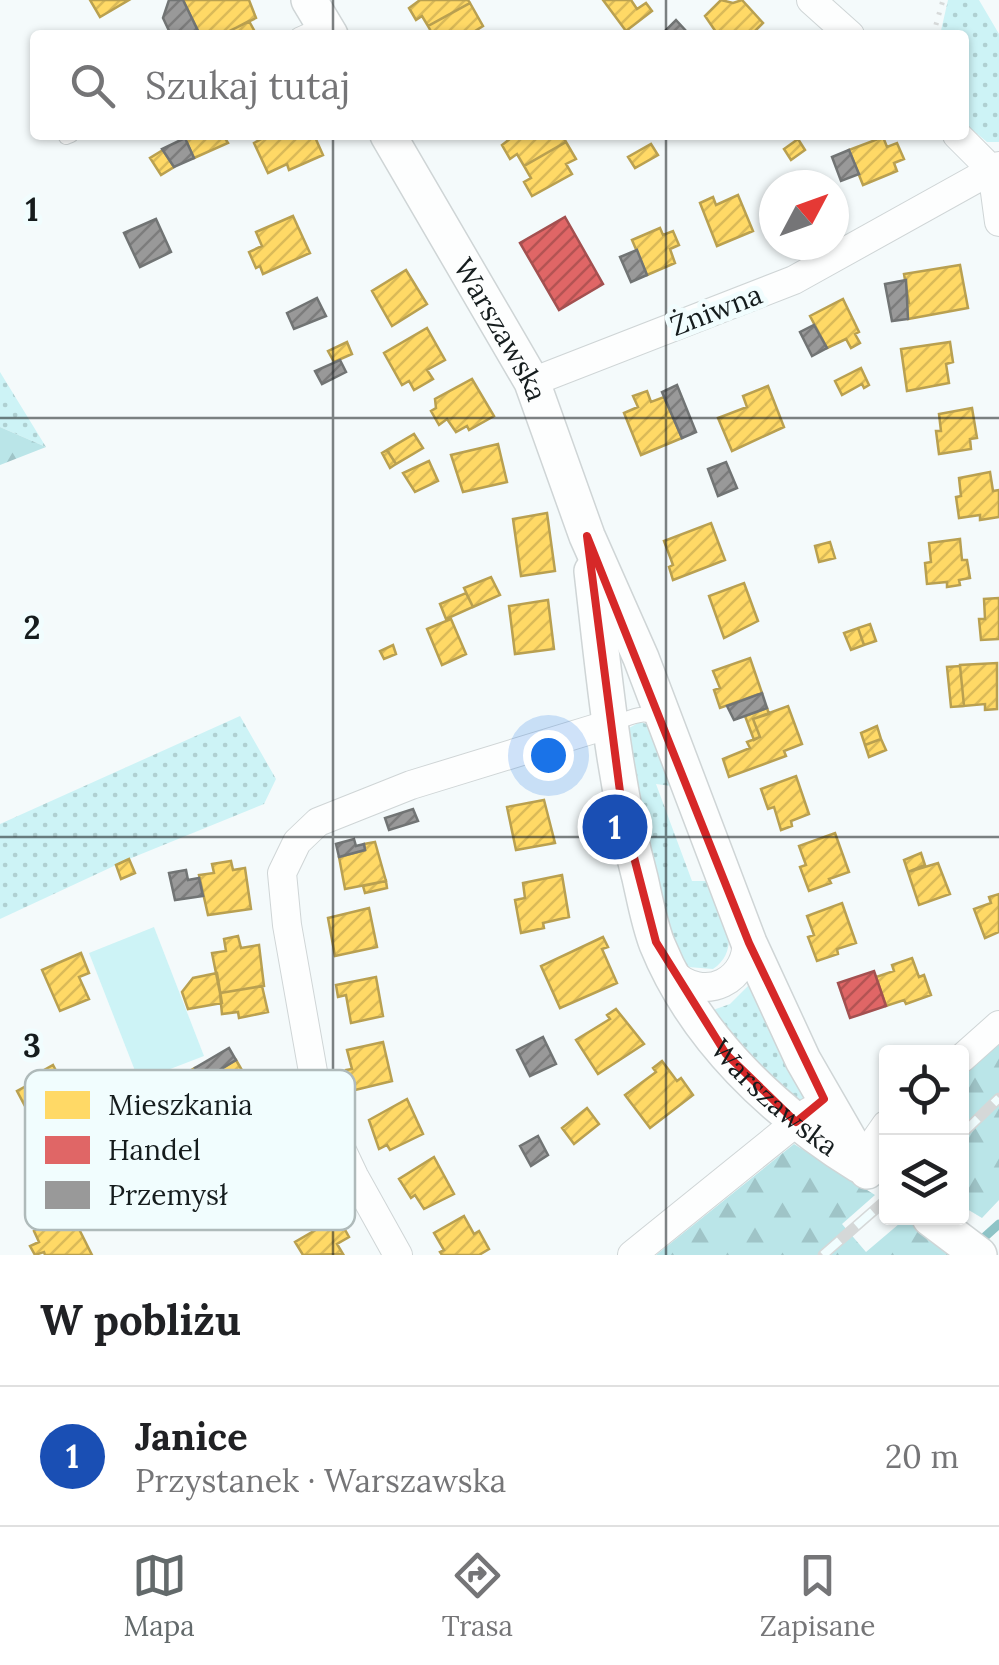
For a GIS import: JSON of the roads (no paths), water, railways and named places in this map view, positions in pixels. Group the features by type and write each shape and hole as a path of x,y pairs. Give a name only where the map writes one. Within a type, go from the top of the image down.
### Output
{"street":[{"path":"810,0 844,30"},
{"name":"Warszawska","path":"391,140 532,382 587,536 641,658 747,938 745,961 732,979 722,985 689,985 679,980 665,961"},
{"path":"964,140 996,168 999,222"},
{"name":"Żniwna","path":"532,382 794,280 996,168"},
{"name":"Warszawska","path":"587,536 623,815 656,942 699,1018 756,1087 796,1122 877,1178"},
{"path":"313,1070 286,925 282,873 297,842 318,822 412,785 610,724"},
{"name":"Warszawska","path":"743,928 774,1002 824,1099 877,1178"},
{"path":"969,1052 999,1025"},
{"path":"632,1255 824,1099"},
{"path":"877,1178 872,1145 879,1135"},
{"path":"355,1178 398,1255"},
{"path":"939,1225 973,1250"}],"lane":[{"path":"610,724 636,714 651,714 668,728"}],"waterway":[{"path":"979,1242 999,1224"}],"railway":[{"path":"969,1127 999,1098"},
{"path":"823,1255 879,1206"}],"place":[{"name":"Janice","path":"615,827"}]}
